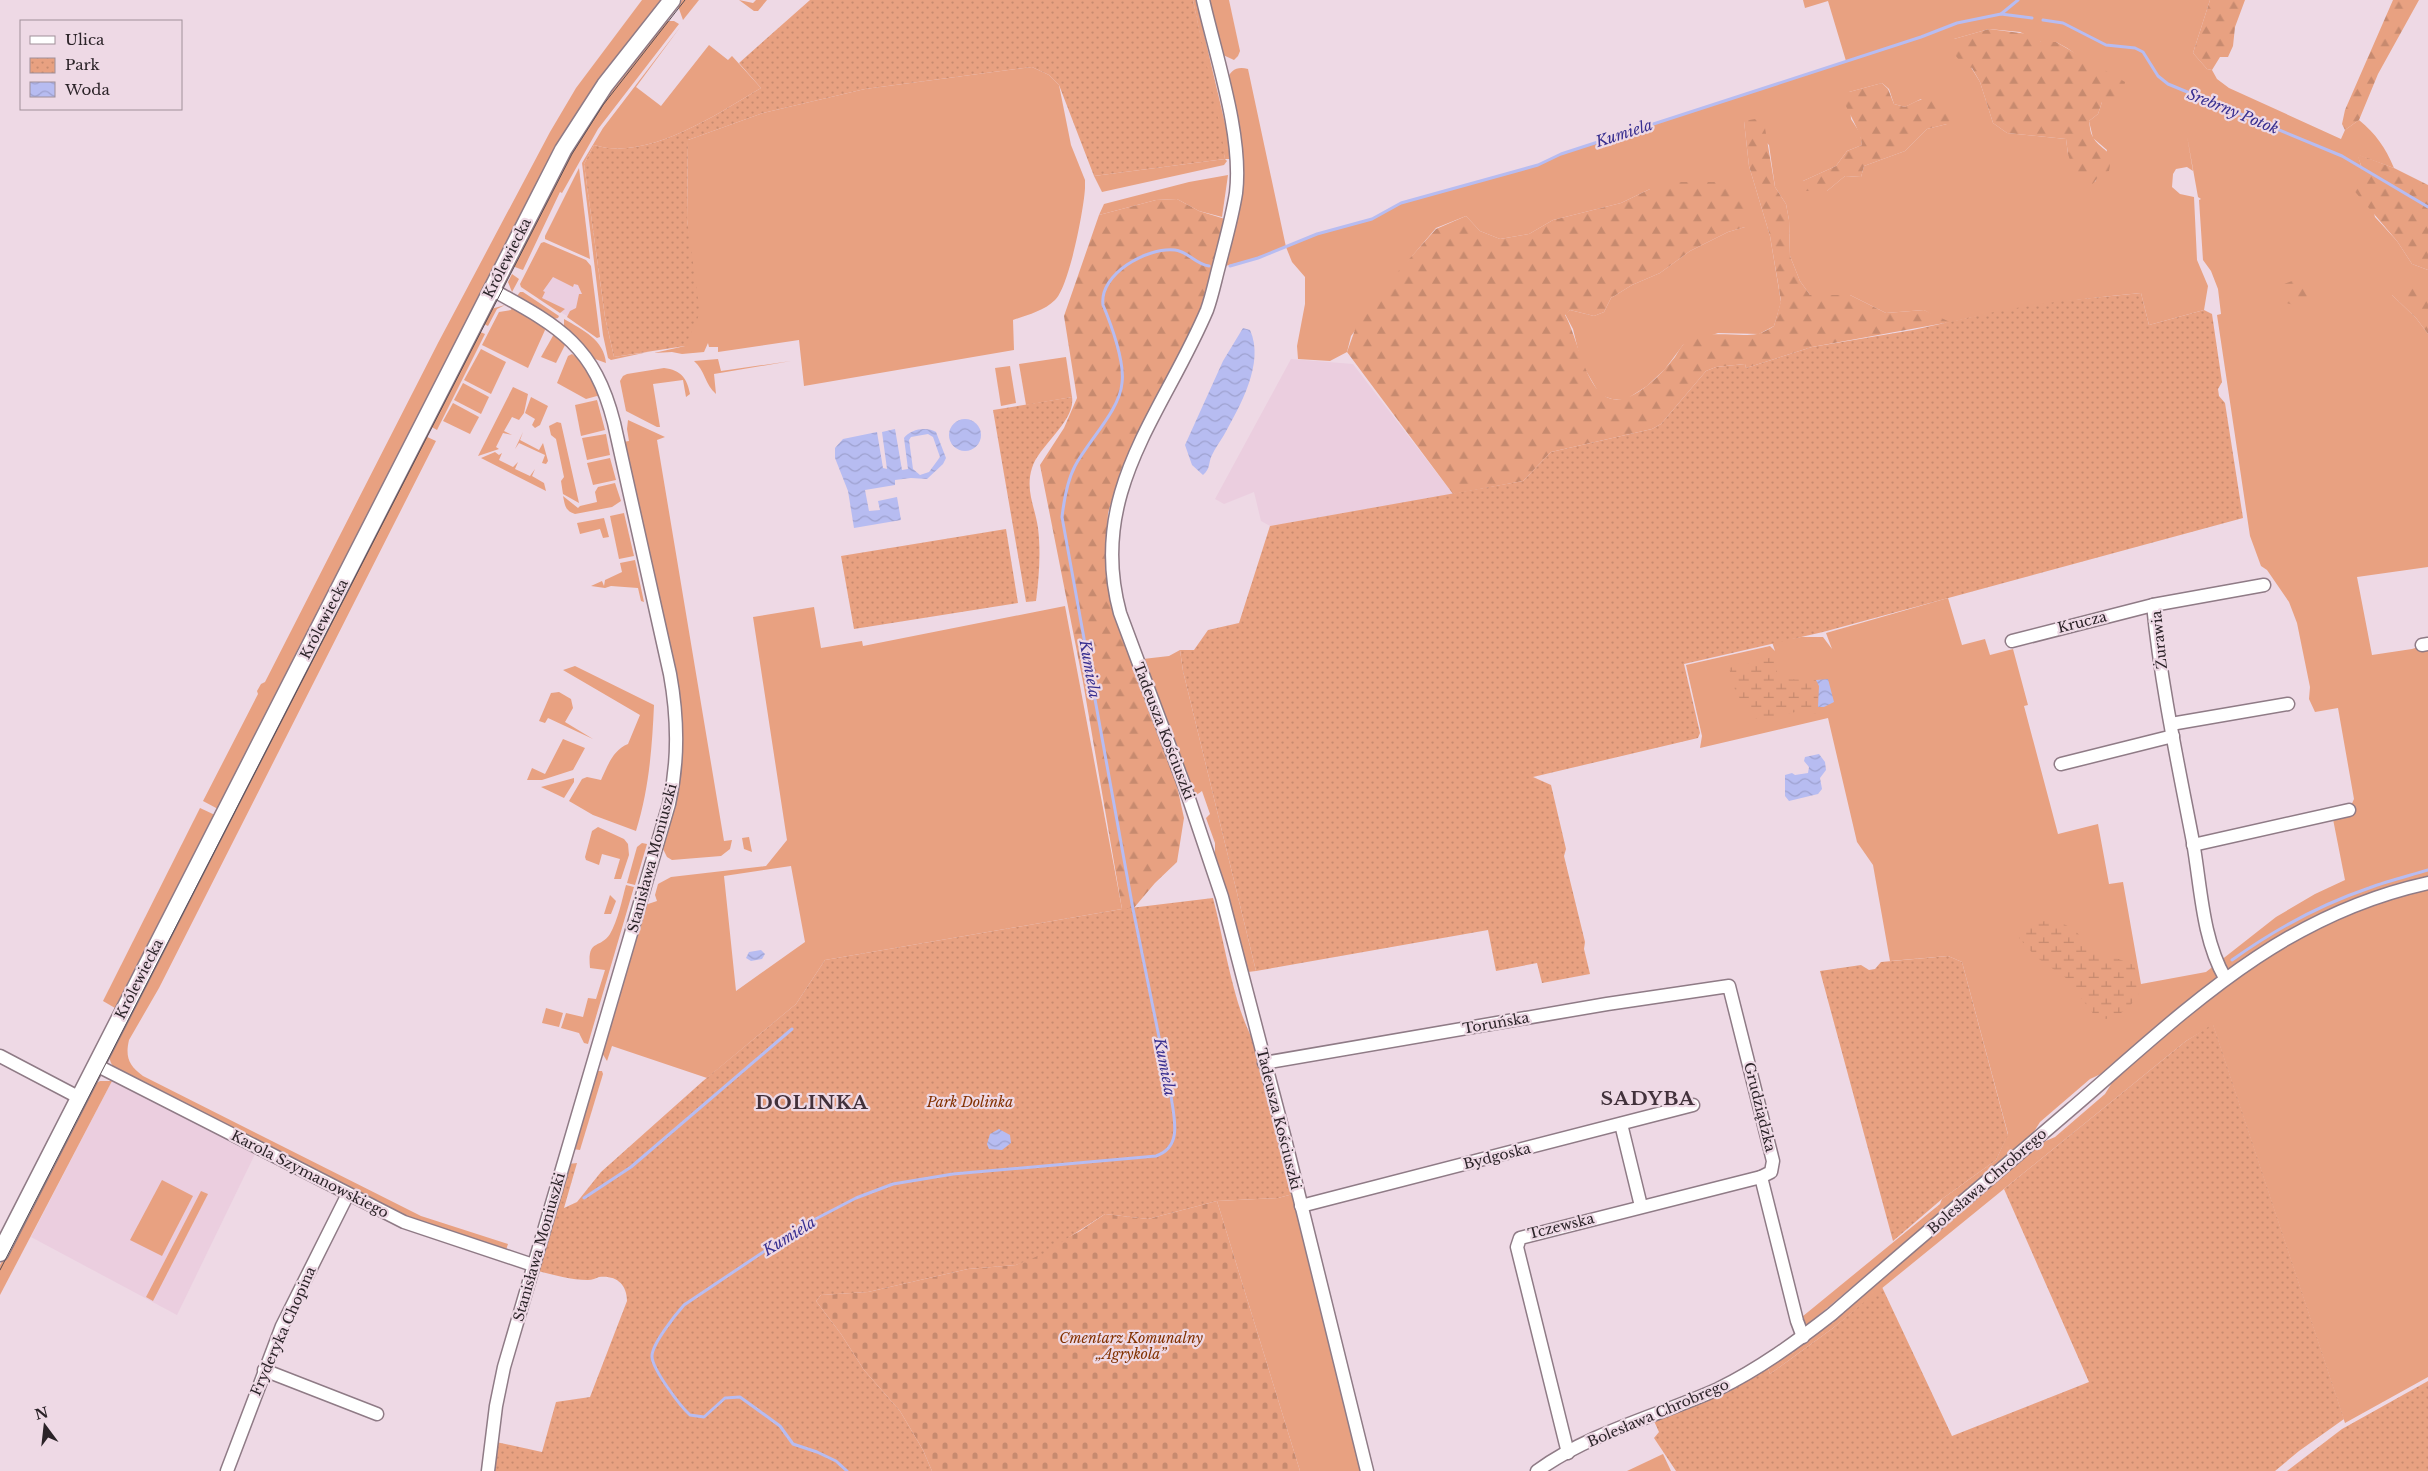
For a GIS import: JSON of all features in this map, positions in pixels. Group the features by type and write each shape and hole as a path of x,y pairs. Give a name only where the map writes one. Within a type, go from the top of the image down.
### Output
{"main road":[{"name":"Królewiecka","path":"0,1253 563,150 584,115 672,0"}],"street":[{"name":"Tadeusza Kościuszki","path":"1202,0 1233,132 1237,157 1236,193 1207,309 1129,468 1115,515 1112,567 1120,613 1186,790 1222,897 1367,1471"},
{"name":"Stanisława Moniuszki","path":"488,1471 496,1406 504,1367 669,804 676,758 677,726 675,701 667,658 614,423 603,388 587,358 564,333 533,312 492,289"},
{"name":"Żurawia","path":"2225,978 2216,963 2210,942 2152,606 2264,585"},
{"name":"Krucza","path":"2012,641 2152,606"},
{"path":"2061,764 2172,730 2288,704"},
{"path":"2194,845 2349,810"},
{"name":"Bolesława Chrobrego","path":"1537,1471 1568,1453 1747,1374 1803,1337 2225,978 2273,945 2313,922 2371,898 2428,883"},
{"name":"Toruńska","path":"1264,1063 1607,1004 1729,986"},
{"name":"Grudziądzka","path":"1729,986 1773,1161 1771,1172 1761,1176"},
{"path":"0,1056 80,1098"},
{"name":"Karola Szymanowskiego","path":"96,1065 348,1194 426,1231 533,1265"},
{"name":"Bydgoska","path":"1301,1206 1693,1106"},
{"path":"1621,1124 1641,1206"},
{"path":"1761,1176 1797,1321 1803,1337"},
{"name":"Tczewska","path":"1568,1453 1516,1243 1522,1236 1761,1176"},
{"name":"Fryderyka Chopina","path":"227,1471 282,1326 348,1194"},
{"path":"264,1370 377,1414"}],"shaded area":[{"path":"551,267 585,286 574,320 538,299"},
{"path":"1291,359 1353,364 1453,494 1270,526 1261,521 1254,492 1224,504 1215,499"},
{"path":"112,1081 256,1152 177,1315 31,1237"}],"green space":[{"path":"642,0 663,0 598,82 555,148 218,809 203,801 258,694 257,691 261,684 265,682 438,343 550,132 576,88"},
{"path":"682,0 699,0 683,20 678,6"},
{"path":"739,0 753,3 756,0 767,0 758,11 754,11"},
{"path":"810,0 1193,0 1225,159 1094,176 1059,85 1049,75 1032,67 865,89 763,113 688,140 687,219 700,313 685,346 614,357 605,317 584,164 594,145 615,148 636,147 659,141 703,122 761,88 739,63"},
{"path":"1193,0 1196,0 1227,132 1230,159 1225,159"},
{"path":"1208,0 1229,0 1240,51 1234,60 1223,55"},
{"path":"1803,0 2210,0 2193,53 2207,69 2212,70 2217,79 2229,88 2341,139 2345,130 2359,120 2365,125 2380,141 2394,168 2358,155 2375,217 2397,241 2412,264 2428,270 2428,299 2392,295 2416,318 2428,334 2428,567 2357,577 2372,655 2412,649 2428,644 2428,878 2364,897 2318,915 2276,938 2224,973 2103,1073 2090,1079 2040,1122 2032,1135 1800,1331 1797,1321 1940,1204 1942,1199 1996,1160 2008,1134 1962,962 1948,956 1890,961 1873,865 1857,842 1828,718 1700,748 1702,736 1686,665 1770,646 1775,651 1772,642 1801,637 1823,637 1832,649 1826,633 1948,598 1962,645 1985,639 1990,655 2013,649 2028,705 2024,706 2058,834 2098,824 2109,884 2123,882 2141,984 2206,972 2276,917 2315,894 2345,880 2332,814 2349,810 2354,799 2338,708 2315,712 2309,699 2310,687 2297,623 2289,602 2267,570 2261,566 2250,536 2217,315 2221,314 2218,289 2211,271 2203,260 2199,200 2201,199 2198,197 2187,136 2193,171 2187,167 2176,169 2173,174 2172,187 2180,194 2194,197 2197,260 2208,286 2204,310 2149,325 2141,293 2043,305 1947,323 1924,310 1886,313 1850,295 1810,295 1800,281 1790,256 1789,220 1786,204 1775,187 1769,145 1744,121 1749,166 1770,236 1781,302 1774,326 1759,334 1718,333 1683,345 1665,369 1647,386 1625,400 1612,399 1600,395 1581,362 1573,329 1565,314 1570,310 1594,316 1604,312 1611,298 1632,285 1660,273 1690,251 1728,232 1745,227 1650,189 1621,203 1553,220 1529,234 1500,239 1480,231 1466,216 1436,228 1351,336 1347,352 1330,361 1298,359 1297,346 1305,304 1305,277 1292,262 1286,247 1317,234 1372,219 1401,203 1538,165 1561,154 1846,61 1828,1 1805,8","holes":["1989,29 2020,32 2041,42 2056,42 2084,60 2102,102 2098,114 2089,121 2093,138 2107,150 2095,182 2068,154 2066,139 2007,133 1993,123 1980,82 1954,39","1882,83 1889,89 1894,104 1905,107 1921,99 1947,124 1927,129 1905,151 1864,166 1861,177 1845,176 1827,191 1803,181 1836,166 1847,151 1862,145 1860,133 1851,119 1849,92"]},
{"path":"2210,0 2245,0 2235,27 2233,46 2228,57 2220,57 2212,70 2207,69 2193,53"},
{"path":"2393,0 2419,0 2378,74 2359,120 2345,130 2342,124 2345,110"},
{"path":"665,21 674,21 679,24 598,129 562,193 560,192 523,270 512,266 569,155 610,92"},
{"path":"681,26 636,87 661,106 709,45 728,60 732,56 761,88 703,122 659,141 636,147 615,148 594,145 584,164 605,317 614,357 648,352 611,360 608,358 603,335 582,163 603,128"},
{"path":"1989,29 2036,35 2041,42 2056,42 2125,82 2120,94 2102,102 2098,114 2089,121 2092,135 2110,158 2109,171 2099,175 2091,185 2079,188 2068,154 2066,139 2007,133 1993,123 1980,82 1972,68 1963,65 1952,51 1954,39"},
{"path":"1032,67 1049,75 1059,85 1071,145 1085,180 1085,188 1075,247 1060,292 1055,300 1046,307 1013,320 1014,350 804,386 799,340 718,352 718,347 709,347 708,343 704,352 682,354 672,352 654,353 685,346 689,241 687,219 688,140 763,113 865,89"},
{"path":"1240,68 1248,69 1286,247 1258,258 1225,266 1235,226 1227,81 1234,70"},
{"path":"1882,83 1888,89 1894,104 1905,107 1927,98 1939,99 1949,108 1953,116 1947,124 1927,129 1905,151 1864,166 1861,177 1845,176 1827,191 1805,191 1803,181 1836,166 1847,151 1862,145 1857,128 1843,99 1849,92"},
{"path":"1755,119 1765,128 1775,187 1786,204 1789,220 1790,256 1800,281 1810,295 1850,295 1886,313 1924,310 1950,322 1812,347 1746,368 1745,364 1716,367 1706,371 1661,424 1652,429 1551,452 1523,481 1453,494 1347,352 1361,313 1436,229 1466,216 1480,231 1500,239 1529,234 1553,220 1621,203 1650,189 1678,182 1715,182 1735,188 1744,207 1745,227 1728,232 1690,251 1660,273 1632,285 1611,298 1604,312 1594,316 1570,310 1565,315 1592,381 1601,393 1613,399 1628,397 1648,385 1669,364 1683,345 1700,336 1719,334 1748,335 1766,331 1774,326 1781,301 1770,236 1749,166 1744,121"},
{"path":"2357,154 2394,168 2428,185 2428,270 2412,264 2397,241 2351,187 2362,175 2362,168"},
{"path":"1225,159 1227,161 1224,165 1102,192 1094,176"},
{"path":"579,168 590,259 545,239"},
{"path":"1228,175 1222,217 1199,211 1177,199 1156,200 1099,215 1104,204 1189,182"},
{"path":"1177,199 1199,211 1225,219 1199,314 1121,470 1108,513 1105,566 1111,602 1175,777 1184,818 1177,862 1155,883 1133,909 1122,909 1083,682 1040,465 1064,428 1077,398 1064,316 1099,215 1156,200"},
{"path":"544,242 586,260 591,266 600,337 597,338 567,317 570,311 576,308 579,294 582,294 578,285 574,284 573,287 553,277 543,291 545,292 542,298 565,309 560,313 521,287 520,284 541,243"},
{"path":"512,274 519,279 512,292 508,282"},
{"path":"2292,281 2310,288 2312,299 2298,306 2282,302 2279,289 2284,284"},
{"path":"2409,285 2422,288 2428,299 2428,334 2416,318 2392,295 2394,289"},
{"path":"520,292 523,292 559,316 558,318 554,319 517,296"},
{"path":"2141,293 2149,325 2204,310 2212,314 2222,382 2218,389 2219,396 2225,403 2243,518 1823,632 1684,664 1700,733 1698,738 1533,777 1551,785 1566,849 1564,856 1585,942 1584,949 1590,974 1542,983 1537,963 1496,971 1488,930 1256,971 1183,671 1180,650 1194,650 1208,630 1239,623 1270,526 1523,481 1551,452 1652,429 1661,424 1706,371 1716,367 1745,364 1746,368 1812,347 1913,330 2003,310 2062,301"},
{"path":"505,305 497,309 488,326 482,323 491,309"},
{"path":"512,307 544,325 545,330 528,368 482,345 499,312 511,310"},
{"path":"564,319 597,342 606,363 595,359 564,327"},
{"path":"478,331 485,334 437,430 430,426"},
{"path":"554,334 565,342 556,363 541,357"},
{"path":"481,349 506,362 491,394 464,380"},
{"path":"572,354 583,362 603,399 597,396 586,399 557,383 568,356"},
{"path":"1066,357 1072,397 1026,405 1019,364"},
{"path":"718,359 721,371 791,361 714,374 716,394 694,361"},
{"path":"1010,366 1016,403 1001,406 995,368"},
{"path":"664,368 679,373 685,379 690,394 686,397 683,380 653,384 660,427 657,427 626,411 620,381 627,374"},
{"path":"463,383 489,397 481,414 454,400"},
{"path":"513,387 528,394 524,413 519,420 512,417 504,431 512,435 503,433 496,447 499,449 478,456"},
{"path":"531,397 548,406 540,425 535,428 532,425 535,419 525,413"},
{"path":"1072,397 1072,406 1068,415 1036,459 1030,476 1030,491 1038,528 1039,565 1036,601 1026,602 993,410"},
{"path":"597,400 605,430 581,436 575,405"},
{"path":"453,403 479,417 470,434 443,421"},
{"path":"628,420 665,437 657,440 724,841 732,840 730,849 721,856 672,860 667,857 663,849 681,759 623,442 629,441"},
{"path":"557,422 561,423 579,503 563,494 561,481 564,477 556,439 551,435 549,426"},
{"path":"523,432 520,440 539,450 543,443 548,461 546,464 542,463 545,455 519,443 515,449"},
{"path":"606,434 610,455 587,460 582,438"},
{"path":"425,436 436,441 159,988 129,1040 128,1056 134,1069 143,1076 421,1216 508,1244 506,1250 416,1222 117,1070 112,1065 110,1058 110,1053"},
{"path":"495,452 499,455 502,453 499,460 513,467 518,462 515,469 530,476 535,469 532,476 544,483 546,491 481,458"},
{"path":"610,458 616,480 593,485 587,463"},
{"path":"615,483 621,501 612,507 575,514 566,507 563,496 578,508 597,502 595,492 598,487"},
{"path":"624,513 634,556 619,559 610,516"},
{"path":"604,518 609,537 603,538 600,529 580,534 577,523"},
{"path":"1006,529 1018,603 854,629 841,556"},
{"path":"635,560 644,602 641,601 638,588 591,586 602,581 604,586 605,580 622,572 620,563"},
{"path":"1065,606 1122,909 825,960 796,1004 707,1078 612,1046 607,1061 602,1053 645,905 657,901 655,895 658,884 671,877 766,866 787,840 753,617 814,607 821,648 862,641 863,646","holes":["791,866 805,942 736,991 724,876"]},
{"path":"1180,650 1183,671 1256,971 1248,972 1215,854 1215,843 1206,818 1210,814 1202,791 1195,796 1143,659 1169,656"},
{"path":"1773,657 1779,679 1816,680 1819,686 1816,714 1795,712 1764,720 1754,718 1736,693 1729,668"},
{"path":"575,666 654,705 649,769 636,831 593,815 569,801 582,779 587,777 601,780 618,750 628,744 640,715 563,670"},
{"path":"559,692 571,699 573,708 565,722 593,739 548,718 545,723 539,721 551,693"},
{"path":"563,739 585,748 573,770 542,780 527,780 532,768 545,774"},
{"path":"574,778 574,782 564,798 541,787"},
{"path":"200,808 215,815 115,1008 103,1001"},
{"path":"598,827 624,839 628,844 629,855 621,879 614,879 620,859 602,854 599,865 586,860 585,857 592,831"},
{"path":"749,837 752,852 744,849 742,838"},
{"path":"642,843 647,844 635,885 627,883 637,847"},
{"path":"626,885 634,887 588,1044 584,1043 579,1033 561,1028 566,1013 583,1017 588,998 596,999 605,970 590,968 590,952 592,948 610,934 618,916"},
{"path":"2428,888 2428,1377 2345,1423 2213,1025 2186,1041 1833,1328 1770,1374 1768,1368 1824,1328 2041,1143 2055,1137 2105,1094 2113,1081 2217,991 2303,934 2365,906"},
{"path":"610,895 616,901 611,914 604,914"},
{"name":"Park Dolinka","path":"1213,898 1234,990 1253,1040 1293,1194 1278,1198 1217,1201 1148,1219 1105,1214 1043,1254 1016,1265 968,1269 868,1292 821,1295 816,1301 841,1334 864,1370 900,1411 923,1450 932,1471 493,1471 496,1442 542,1452 556,1402 590,1397 627,1301 623,1285 615,1279 599,1277 591,1280 582,1280 538,1271 569,1164 577,1163 564,1208 577,1202 601,1172 703,1081 796,1004 825,960 1122,909"},
{"path":"2053,919 2074,929 2095,950 2134,965 2141,989 2134,1001 2124,1011 2112,1017 2098,1020 2066,978 2036,957 2019,938 2020,932 2041,922"},
{"path":"1948,956 1962,962 2008,1135 1996,1160 1942,1199 1893,1241 1820,971 1861,965 1869,970 1875,969 1881,962"},
{"path":"546,1008 563,1013 559,1027 542,1023"},
{"path":"2213,1024 2344,1419 2299,1451 2275,1471 1676,1471 1654,1438 1659,1432 1654,1421 1688,1407 1768,1368 1770,1374 1833,1328 1882,1287 1952,1436 2089,1382 2004,1189 2186,1041"},
{"path":"598,1071 602,1071 603,1074 580,1150 573,1149"},
{"path":"100,1081 112,1081 0,1295 0,1265 93,1085"},
{"path":"162,1180 193,1196 162,1256 130,1240"},
{"path":"201,1191 208,1194 153,1301 146,1297"},
{"path":"1293,1194 1361,1471 1300,1471 1217,1201 1278,1198"},
{"name":"Cmentarz Komunalny „Agrykola”","path":"1217,1201 1300,1471 932,1471 923,1450 900,1411 864,1370 841,1334 816,1301 821,1295 868,1292 968,1269 1016,1265 1080,1231 1105,1214 1148,1219"},
{"path":"2428,1381 2428,1471 2287,1471 2342,1429"},
{"path":"1663,1454 1671,1471 1627,1471"}],"water":[{"path":"1243,328 1250,330 1254,343 1253,370 1243,398 1213,452 1207,470 1203,475 1192,465 1185,445 1223,361"},
{"path":"965,419 971,420 976,424 980,429 980,441 976,446 971,450 965,451 959,450 954,446 950,441 949,435 950,429 954,424 959,420"},
{"path":"895,429 902,470 908,469 904,438 910,432 928,429 936,432 946,458 943,464 927,479 895,480 895,485 865,490 869,511 880,510 878,501 897,497 901,520 854,528 848,491 835,458 835,448 843,439 877,432 883,468 887,469 882,432","holes":["928,434 933,437 940,457 929,472 920,475 913,469 909,440 911,437"]},
{"path":"1828,679 1834,702 1824,707 1818,707 1819,686 1816,680"},
{"path":"1819,754 1825,762 1826,770 1820,778 1822,789 1818,794 1789,801 1785,796 1785,775 1808,773 1809,767 1804,761 1805,757"},
{"path":"761,950 765,954 762,959 751,961 746,958 749,952"},
{"path":"999,1129 1010,1135 1011,1143 1002,1150 989,1149 987,1144 990,1134"}],"waterway":[{"name":"Kumiela","path":"1230,266 1258,258 1317,234 1372,219 1401,203 1538,165 1561,154 1921,37 1957,23 2001,14 2018,0"},
{"name":"Srebrny Potok","path":"2001,14 2032,18"},
{"name":"Srebrny Potok","path":"2043,20 2063,23 2106,45 2135,48 2143,52 2158,76 2168,84 2342,156 2428,207"},
{"name":"Kumiela","path":"847,1471 836,1461 793,1444 780,1426 740,1397 725,1398 704,1417 690,1415 674,1396 657,1370 652,1357 655,1345 684,1305 802,1226 856,1198 893,1184 953,1174 1156,1156 1165,1152 1170,1146 1175,1131 1171,1096 1133,909 1062,517 1066,491 1072,472 1110,415 1120,393 1122,374 1119,354 1103,305 1104,294 1109,283 1127,265 1151,253 1164,250 1180,251 1209,266"},
{"path":"2232,960 2264,938 2332,902 2376,885 2428,870"},
{"path":"584,1198 631,1167 792,1029"}],"tram line":[{"path":"0,1270 572,154 603,105 685,0"}],"district":[{"name":"SADYBA","path":"1648,1098"},
{"name":"DOLINKA","path":"812,1102"}]}
